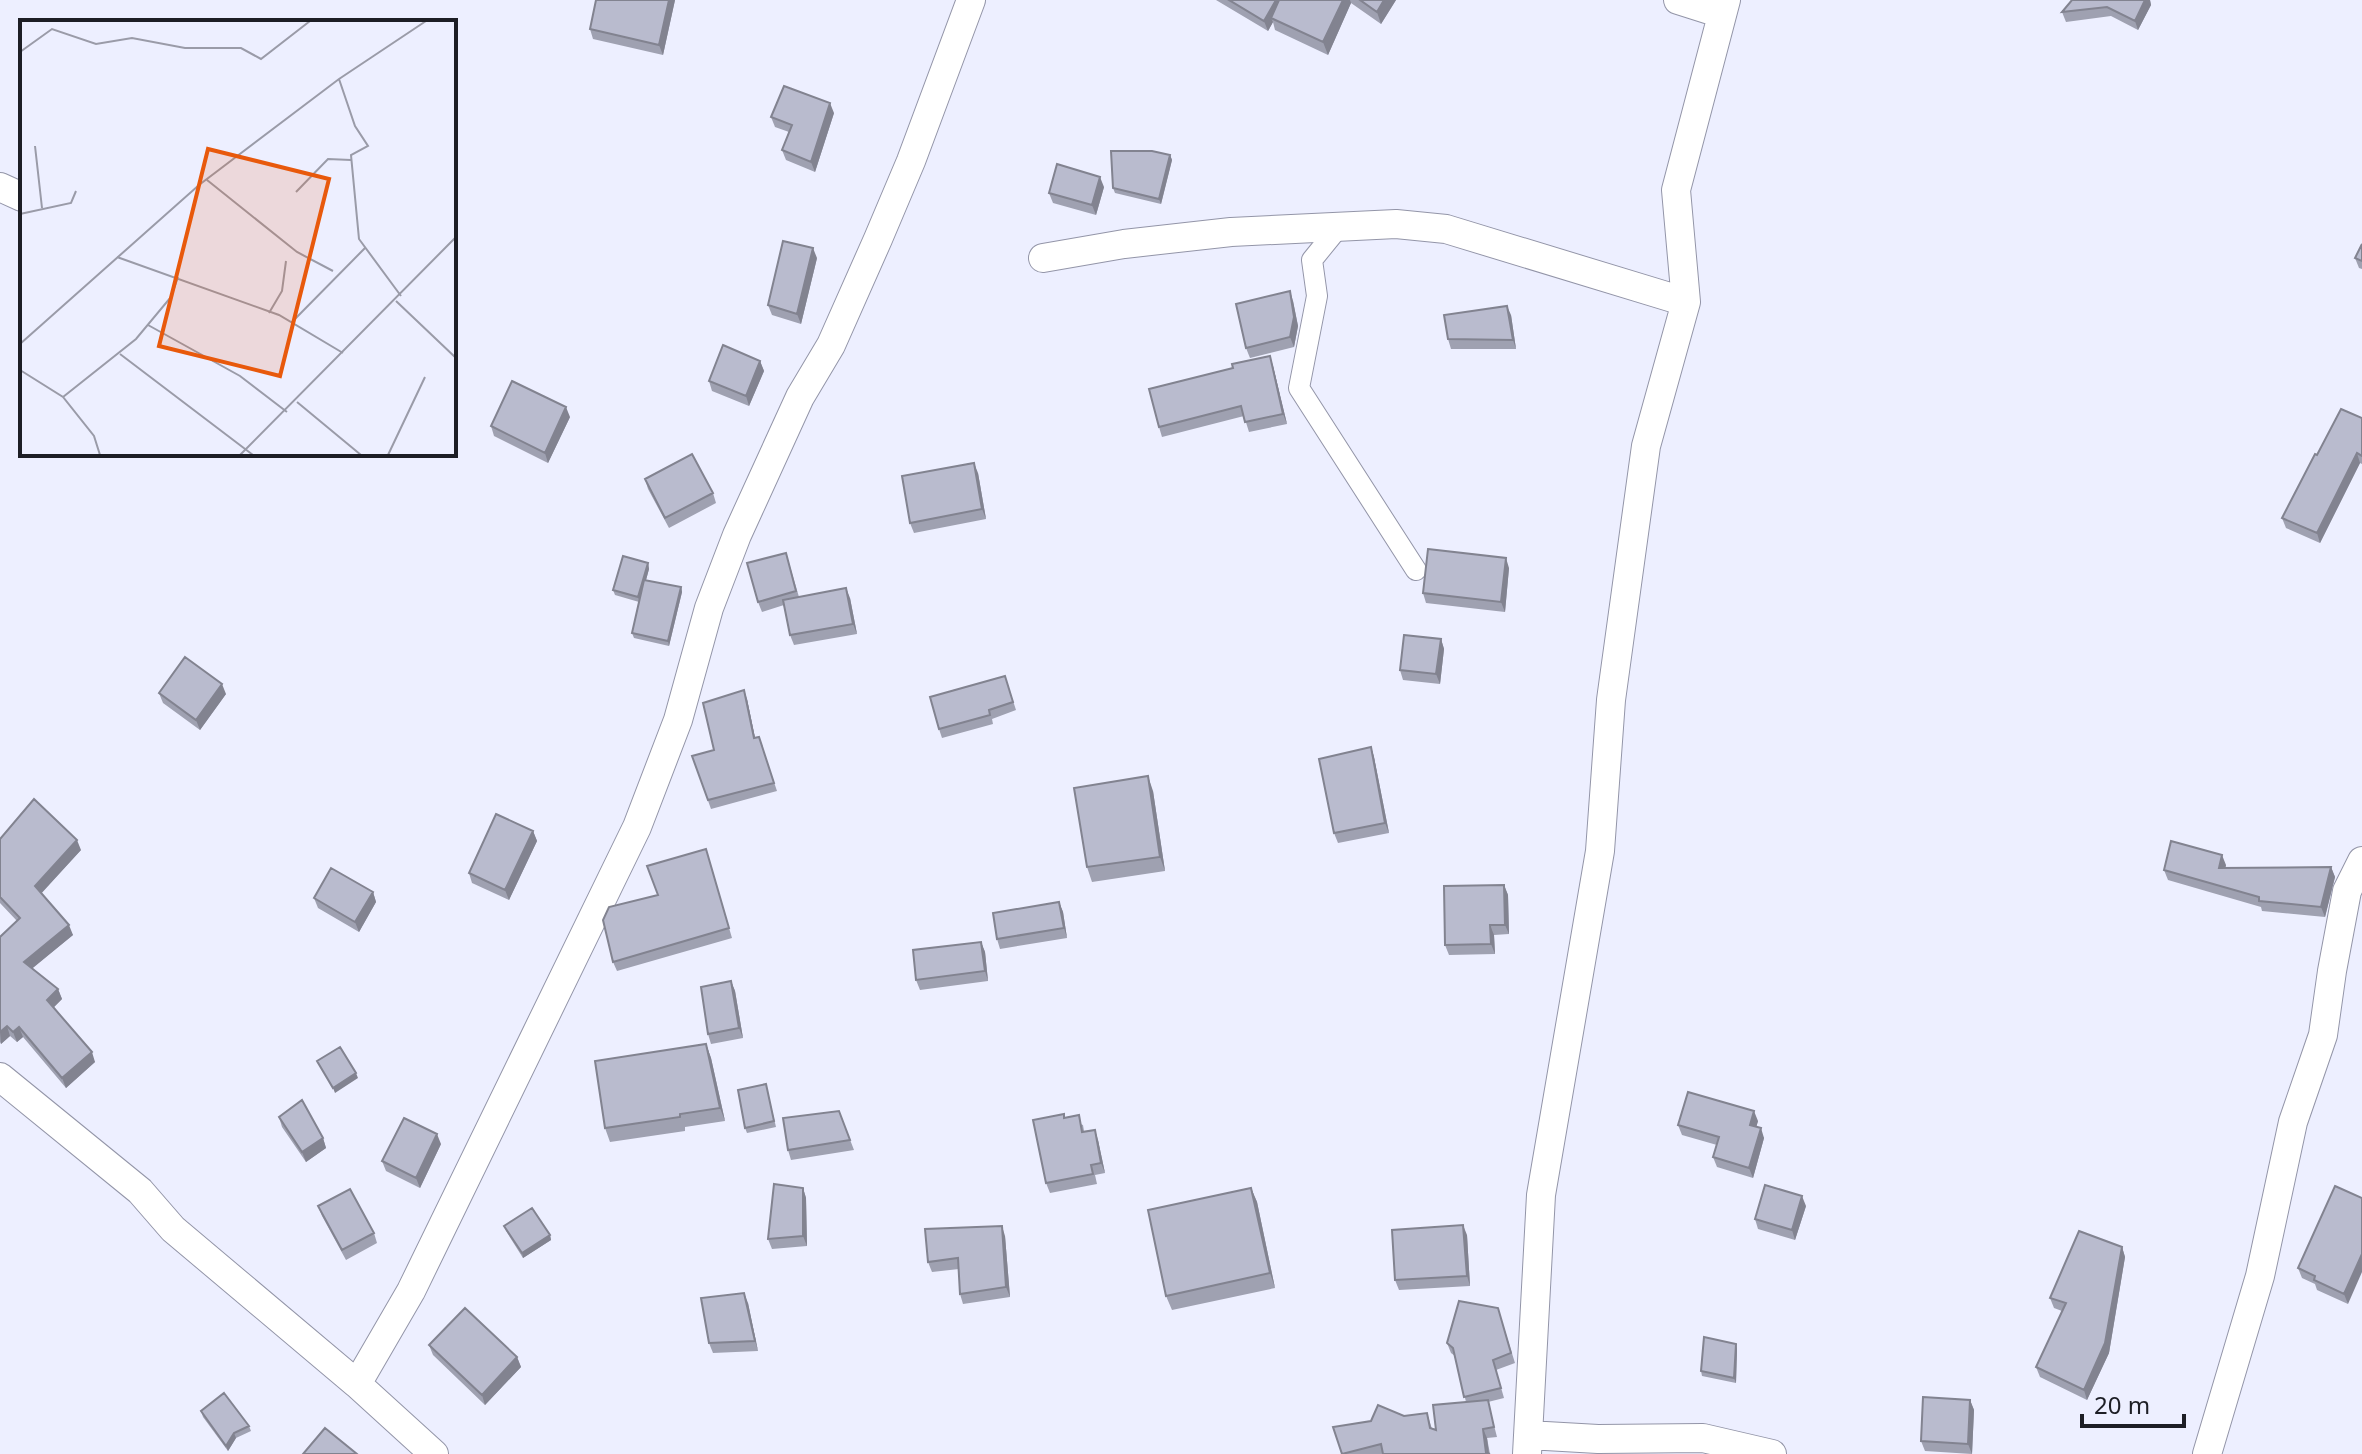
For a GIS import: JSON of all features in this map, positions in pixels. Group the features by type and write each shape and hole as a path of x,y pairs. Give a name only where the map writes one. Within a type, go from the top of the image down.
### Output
{"street":[{"path":"357,1384 411,1291 637,827 678,720 709,608 737,535 800,397 831,345 878,239 916,148 971,0"},
{"path":"1678,0 1724,7 1676,190 1686,302 1646,446 1611,700 1600,851 1541,1195 1528,1445 1598,1439 1703,1438 1772,1454"},
{"path":"0,187 20,196"},
{"path":"1043,258 1124,244 1231,232 1396,224 1446,229 1686,302"},
{"path":"1338,228 1312,260 1317,296 1299,388 1416,570"},
{"path":"2207,1454 2260,1276 2293,1122 2323,1035 2347,891 2362,861"},
{"path":"0,1077 140,1191 173,1229 357,1384 434,1454"}],"building":[{"path":"596,0 669,0 659,45 590,29"},
{"path":"1229,0 1276,0 1264,21"},
{"path":"1279,0 1343,0 1323,42 1271,18"},
{"path":"1360,0 1384,0 1377,12"},
{"path":"2072,0 2145,0 2135,21 2107,7 2062,12"},
{"path":"784,86 830,103 811,162 782,150 792,125 771,117"},
{"path":"1111,151 1152,151 1170,155 1159,199 1113,188"},
{"path":"1057,164 1100,177 1092,205 1049,193"},
{"path":"783,241 813,248 797,314 768,305"},
{"path":"2362,244 2362,261 2355,258"},
{"path":"1290,291 1294,317 1290,337 1246,348 1236,304"},
{"path":"1507,306 1513,340 1448,339 1444,315"},
{"path":"723,345 760,361 746,396 709,381"},
{"path":"1270,356 1283,414 1245,422 1241,406 1159,427 1149,389"},
{"path":"512,381 566,407 545,453 491,426"},
{"path":"2341,409 2362,418 2362,456 2357,453 2317,533 2282,518"},
{"path":"692,454 713,493 665,518 645,479"},
{"path":"974,463 982,509 910,523 902,476"},
{"path":"1428,549 1506,558 1501,602 1423,593"},
{"path":"786,553 796,591 758,602 747,563"},
{"path":"623,556 648,563 638,597 613,590"},
{"path":"644,580 681,587 668,641 632,633"},
{"path":"846,588 853,624 790,635 783,600"},
{"path":"1404,635 1441,639 1436,674 1400,670"},
{"path":"185,657 222,684 196,720 159,693"},
{"path":"1005,676 1013,702 989,710 990,715 939,729 930,697"},
{"path":"744,690 754,738 759,737 774,783 708,800 692,756 714,750 703,703"},
{"path":"1371,747 1385,823 1334,833 1319,759"},
{"path":"1148,776 1160,857 1087,867 1074,788"},
{"path":"34,799 77,840 35,886 69,925 24,962 58,989 47,1000 92,1052 62,1078 19,1027 13,1032 7,1026 0,1032 0,937 20,918 0,897 0,839"},
{"path":"496,814 533,831 505,890 469,873"},
{"path":"2171,841 2222,855 2219,868 2331,867 2321,907 2259,901 2259,897 2164,870"},
{"path":"706,849 729,928 613,962 603,920 609,907 658,895 647,866"},
{"path":"331,868 373,892 355,922 314,898"},
{"path":"1504,885 1505,925 1490,925 1491,944 1445,945 1444,886"},
{"path":"1059,902 1064,928 997,939 993,913"},
{"path":"981,942 985,971 916,980 913,950"},
{"path":"731,981 739,1028 708,1034 701,987"},
{"path":"706,1044 720,1108 605,1128 595,1061"},
{"path":"340,1047 356,1073 333,1088 317,1061"},
{"path":"766,1084 774,1121 745,1128 738,1090"},
{"path":"1688,1092 1754,1111 1750,1125 1761,1128 1749,1168 1713,1157 1719,1137 1678,1125"},
{"path":"302,1100 323,1138 302,1152 279,1117"},
{"path":"839,1111 850,1140 788,1150 783,1118"},
{"path":"1064,1114 1064,1118 1079,1115 1082,1132 1095,1130 1101,1163 1091,1165 1093,1174 1046,1183 1033,1120"},
{"path":"404,1118 437,1134 416,1178 382,1161"},
{"path":"774,1184 803,1188 803,1236 768,1239"},
{"path":"1765,1185 1802,1196 1792,1230 1755,1219"},
{"path":"2335,1186 2362,1198 2362,1254 2344,1294 2314,1280 2315,1276 2298,1268"},
{"path":"1251,1188 1270,1273 1166,1296 1148,1210"},
{"path":"350,1189 374,1233 342,1250 318,1206"},
{"path":"532,1208 550,1235 522,1253 504,1226"},
{"path":"1463,1225 1467,1276 1395,1280 1392,1230"},
{"path":"1002,1226 1006,1287 960,1294 958,1258 928,1262 925,1229"},
{"path":"2079,1231 2122,1247 2105,1343 2084,1390 2036,1367 2066,1303 2050,1298"},
{"path":"744,1293 755,1341 709,1343 701,1298"},
{"path":"1459,1301 1498,1308 1511,1353 1493,1360 1501,1388 1464,1397 1453,1348 1447,1343"},
{"path":"465,1308 517,1357 482,1395 429,1345"},
{"path":"1704,1337 1736,1344 1734,1378 1701,1371"},
{"path":"224,1393 249,1426 234,1433 226,1446 201,1411"},
{"path":"1923,1397 1970,1400 1968,1444 1921,1441"},
{"path":"1488,1400 1494,1427 1483,1429 1486,1453 1490,1454 1383,1454 1381,1444 1342,1454 1333,1427 1371,1421 1378,1405 1404,1416 1427,1413 1430,1428 1436,1430 1433,1405"},
{"path":"325,1428 357,1454 303,1454"}]}
